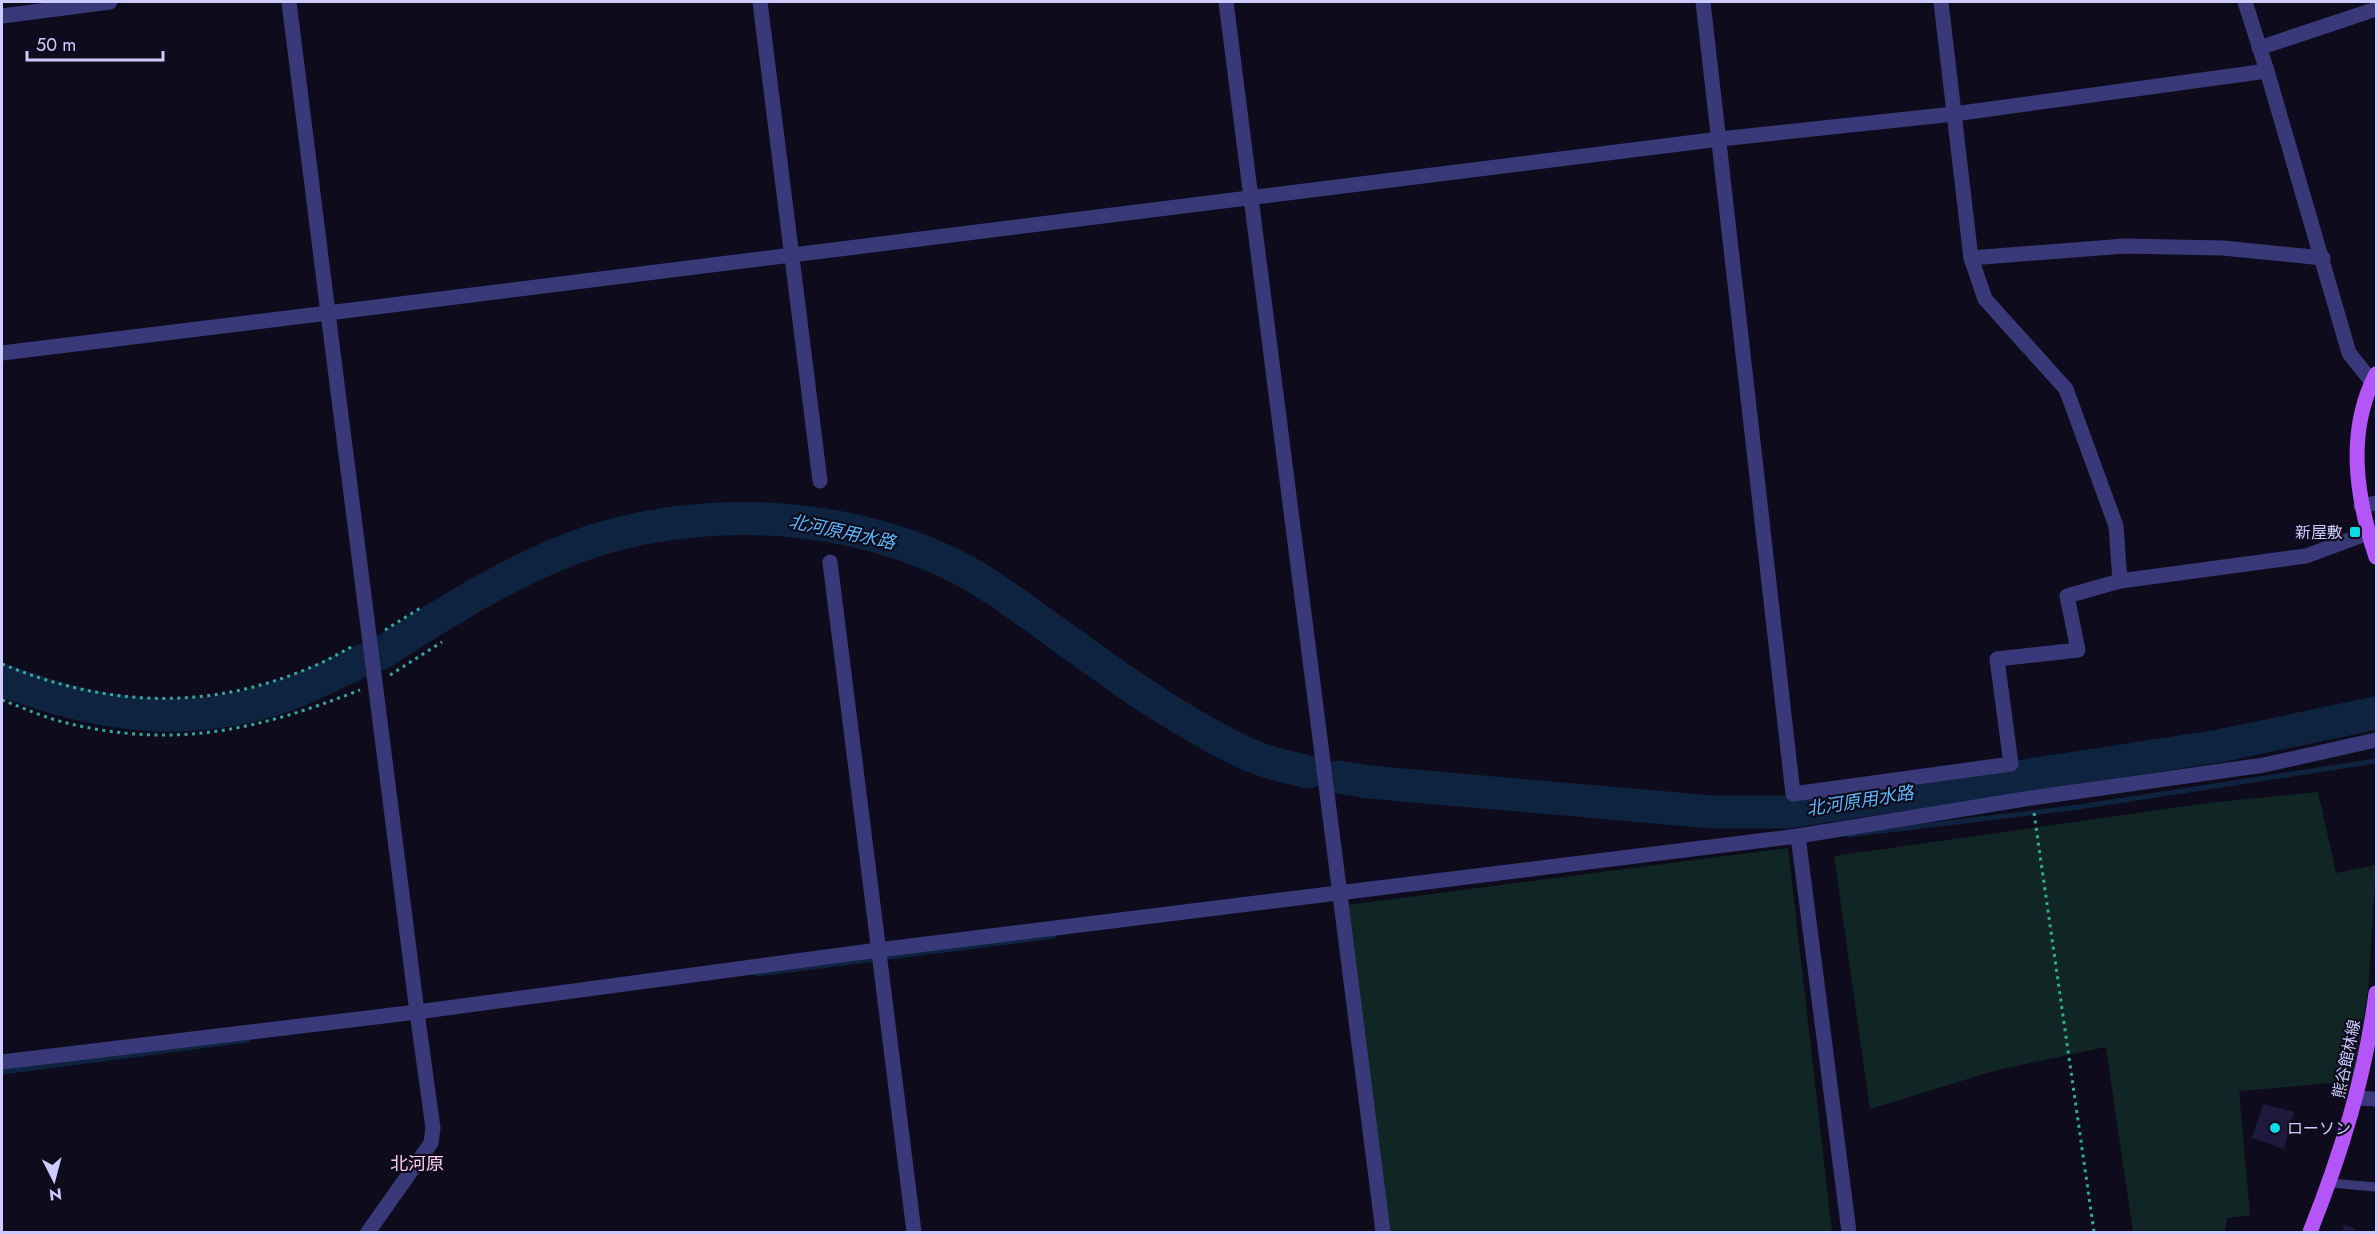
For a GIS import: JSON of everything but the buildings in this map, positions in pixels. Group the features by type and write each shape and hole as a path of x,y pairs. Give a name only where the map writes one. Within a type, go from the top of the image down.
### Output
{"main road":[{"path":"2374,378 2363,410 2356,469 2361,506 2376,557"},
{"name":"熊谷館林線","path":"2310,1233 2330,1183 2358,1098 2369,1049 2376,993"}],"street":[{"path":"2,16 110,2"},
{"path":"289,2 433,1128 431,1143 368,1233"},
{"path":"760,2 820,482"},
{"path":"1226,2 1383,1233"},
{"path":"1703,2 1793,794 2011,764 1997,659 2078,650 2067,596 2120,581 2306,556 2368,533"},
{"path":"1941,2 1971,258 1985,299 2066,389 2116,526 2120,581"},
{"path":"2245,2 2323,258 2349,353 2374,378"},
{"path":"2259,48 2376,9"},
{"path":"2,353 1720,139 1954,114 2267,71"},
{"path":"1971,258 2125,246 2223,248 2323,258"},
{"path":"2361,506 2376,503"},
{"path":"830,562 914,1233"},
{"path":"2,1062 417,1012 878,950 1798,836 2031,798 2264,765 2376,740"},
{"path":"1798,836 1849,1233"},
{"path":"2358,1098 2376,1099"}],"lane":[{"path":"2330,1183 2376,1187"}],"path":[{"path":"2,664 68,687 107,695 157,701 194,699 271,682 315,666 370,639 422,607"},
{"path":"2,700 70,724 123,733 185,735 240,729 291,716 377,683 442,642"},
{"path":"2031,798 2094,1233"}],"green space":[{"path":"2318,792 2336,873 2376,865 2368,991 2353,1081 2239,1091 2250,1215 2227,1218 2225,1232 2133,1232 2106,1047 1997,1070 1870,1109 1834,856 2208,803"},
{"path":"1788,848 1832,1232 1390,1232 1347,905"}],"waterway":[{"name":"北河原用水路","path":"380,654 510,576 593,541 643,528 695,521 748,519 802,522 855,531 906,545 955,566 999,592 1173,713 1252,756 1308,772"},
{"name":"北河原用水路","path":"2,680 75,703 111,710 183,715 220,712 256,704 303,689 361,661"},
{"name":"北河原用水路","path":"1339,777 1369,782 1712,812 1788,812 2219,746 2376,713"},
{"path":"1849,835 2072,808 2376,761"},
{"path":"757,974 1054,936"},
{"path":"2,1072 248,1040"}],"place":[{"name":"新屋敷","path":"2355,532"},
{"name":"ローソン","path":"2275,1128"}],"district":[{"name":"北河原","path":"417,1164"}]}
